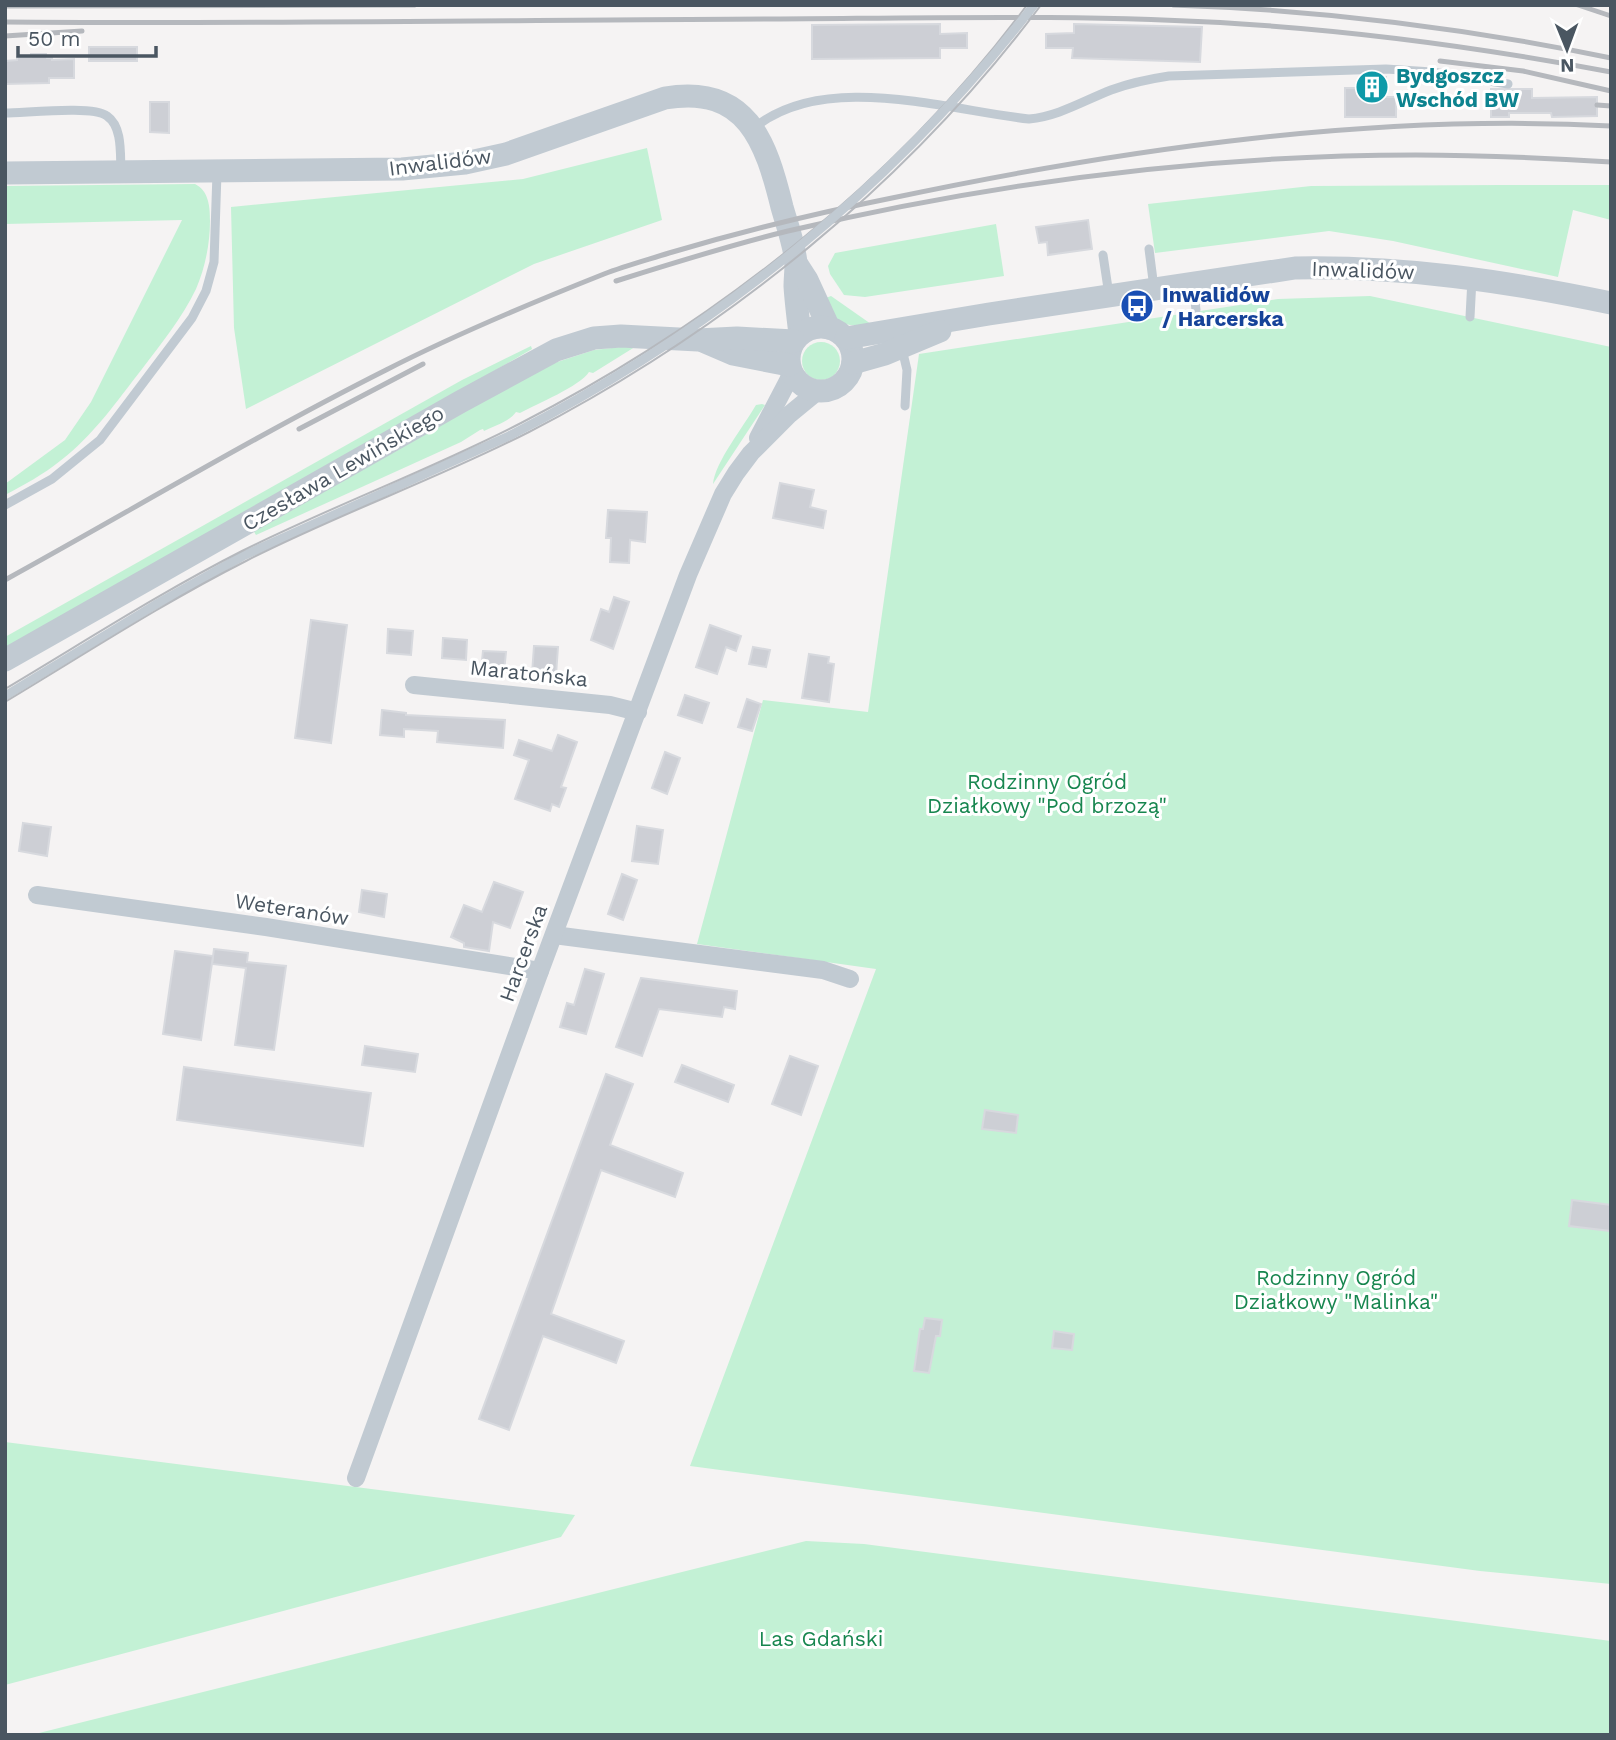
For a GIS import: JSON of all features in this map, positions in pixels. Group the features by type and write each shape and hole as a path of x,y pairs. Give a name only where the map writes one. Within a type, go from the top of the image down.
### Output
{"street":[{"name":"Inwalidów","path":"5,173 401,169 465,163 506,154 665,99 678,96 704,97 741,114 754,128 767,153 796,263 797,338"},
{"name":"Inwalidów","path":"796,263 838,333 989,314 1295,268 1403,270 1472,277 1611,303"},
{"name":"Inwalidów","path":"853,363 989,314"},
{"path":"816,327 838,333 852,348 853,363 846,379 838,386 818,391 798,382 791,369 789,357 797,338 816,327"},
{"name":"Czesława Lewińskiego","path":"5,660 546,355 577,343 621,336 698,340 797,338"},
{"name":"Czesława Lewińskiego","path":"698,340 733,354 791,369"},
{"name":"Harcerska","path":"356,1478 540,971 688,575 723,494 751,453 791,369"},
{"name":"Harcerska","path":"751,453 818,391"},
{"name":"Maratońska","path":"414,685 610,705 638,712"},
{"name":"Weteranów","path":"37,895 540,971"},
{"path":"554,934 815,969 850,979"}],"lane":[{"path":"5,696 155,605 235,561 511,435 580,398 707,318 780,263 862,194 971,83 1034,5"},
{"path":"754,128 766,119 801,104 854,97 1020,118 1043,118 1056,115 1110,90 1141,80 1169,76 1386,69 1432,72 1508,84"},
{"path":"5,113 90,110 107,115 116,126 120,143 121,172"},
{"path":"5,505 51,479 100,440 192,318 206,291 214,262 218,208 217,171"},
{"path":"1149,249 1154,288"},
{"path":"1103,256 1109,295"},
{"path":"1470,317 1472,277"},
{"path":"1193,282 1196,310"},
{"path":"902,347 906,370 905,406"}],"green space":[{"path":"647,148 662,220 534,264 246,409 234,328 231,207 523,179"},
{"path":"195,184 208,200 209,238 199,281 184,310 104,418 83,441 47,470 5,495 5,484 65,440 91,402 182,220 5,224 5,186"},
{"path":"1611,185 1611,220 1573,210 1558,277 1393,241 1329,231 1155,253 1148,204 1311,186"},
{"path":"996,224 1004,276 865,297 844,295 830,274 828,266 835,253"},
{"path":"831,296 871,324 853,325 837,319 823,299"},
{"path":"1370,296 1611,347 1611,1584 1480,1571 690,1466 876,969 697,944 763,700 868,712 919,354 1278,299"},
{"path":"821,342 835,347 840,361 835,375 821,380 807,375 802,361 807,347"},
{"path":"638,345 593,373 589,372 568,389 520,413 516,412 497,425 480,430 461,442 256,535 253,530 548,365 594,350"},
{"path":"531,346 532,349 376,440 5,648 5,637 462,380"},
{"path":"756,405 765,405 713,484 719,465 731,444"},
{"path":"5,1442 575,1515 561,1537 5,1685"},
{"name":"Las Gdański","path":"806,1541 864,1544 1611,1641 1611,1735 31,1735"}],"building":[{"path":"940,24 940,34 967,33 967,48 940,48 940,58 812,59 812,25"},
{"path":"1074,24 1202,27 1200,62 1072,58 1073,48 1046,48 1046,34 1074,33"},
{"path":"89,47 137,47 137,61 89,61"},
{"path":"31,54 46,54 47,58 52,60 74,59 74,78 49,78 49,83 5,84 5,61 17,60 17,57 31,57"},
{"path":"1361,77 1386,77 1386,97 1396,97 1396,117 1345,117 1345,88 1361,88"},
{"path":"1491,89 1532,89 1532,98 1597,97 1597,116 1552,117 1551,113 1509,113 1509,117 1491,117"},
{"path":"150,102 169,102 169,133 150,132"},
{"path":"1088,220 1092,249 1048,255 1047,242 1039,243 1036,227"},
{"path":"780,483 814,490 810,507 826,511 823,528 773,518"},
{"path":"608,510 647,512 645,542 630,540 629,563 610,562 611,538 606,538"},
{"path":"614,597 629,602 613,649 591,640 601,609 609,612"},
{"path":"311,620 347,625 331,743 295,738"},
{"path":"710,625 741,636 736,651 726,647 717,674 696,667"},
{"path":"388,629 413,631 411,655 387,653"},
{"path":"443,638 467,640 466,660 442,658"},
{"path":"534,646 558,647 556,675 532,674"},
{"path":"753,647 770,650 766,667 749,664"},
{"path":"483,651 506,652 504,672 481,670"},
{"path":"809,654 829,657 828,663 834,664 829,702 802,698"},
{"path":"685,695 709,703 702,723 678,715"},
{"path":"747,699 761,704 752,731 738,727"},
{"path":"382,710 406,715 505,720 503,748 437,742 438,731 404,729 404,737 380,735"},
{"path":"558,735 577,742 561,787 566,788 559,807 552,804 550,811 515,799 529,760 514,755 519,740 552,751"},
{"path":"665,752 680,758 667,794 652,788"},
{"path":"23,823 51,827 47,856 19,851"},
{"path":"637,826 663,830 658,864 632,861"},
{"path":"622,874 637,880 623,920 608,914"},
{"path":"494,882 523,892 510,928 493,922 489,951 464,947 464,943 451,937 464,905 482,912"},
{"path":"362,890 387,894 384,917 359,912"},
{"path":"214,949 248,953 247,962 286,966 274,1050 235,1045 246,968 212,964"},
{"path":"175,951 213,956 201,1040 163,1034"},
{"path":"585,969 604,974 586,1034 560,1027 567,1003 574,1005"},
{"path":"641,978 737,991 735,1009 724,1007 722,1017 659,1009 642,1056 616,1047"},
{"path":"365,1046 418,1054 415,1072 362,1065"},
{"path":"790,1056 818,1066 801,1115 772,1104"},
{"path":"682,1065 734,1085 728,1102 675,1082"},
{"path":"184,1067 371,1093 363,1146 177,1120"},
{"path":"606,1074 633,1084 610,1145 683,1173 675,1197 601,1170 551,1314 624,1341 616,1363 543,1336 509,1430 479,1419"},
{"path":"985,1110 1018,1115 1016,1133 982,1129"},
{"path":"1572,1200 1611,1205 1611,1231 1569,1226"},
{"path":"925,1318 942,1320 929,1373 914,1371 920,1329 923,1329"},
{"path":"1054,1331 1074,1334 1072,1350 1052,1348"}],"tram line":[{"path":"5,689 152,600 242,551 521,423 593,384 663,340 798,243 860,188 920,130 976,69 1027,5"},
{"path":"5,702 215,577 281,544 529,432 602,392 673,347 742,299 809,247 872,192 932,133 989,71 1041,5"}],"railway":[{"path":"5,6 415,5"},
{"path":"1173,5 1283,11 1393,22 1611,58"},
{"path":"1578,5 1611,16"},
{"path":"5,22 1125,19 1288,27 1381,37 1611,72"},
{"path":"5,36 82,31"},
{"path":"1440,61 1523,71 1611,91"},
{"path":"1597,105 1611,106"},
{"path":"5,580 290,420 412,357 494,319 604,274 697,245 892,198 980,180 1159,150 1341,130 1431,125 1522,123 1611,126"},
{"path":"616,281 745,242 865,214 1100,175 1179,166 1337,156 1465,156 1611,162"},
{"path":"299,429 423,364"}],"place":[{"name":"Bydgoszcz Wschód BW","path":"1372,87"},
{"name":"Inwalidów / Harcerska","path":"1137,306"}],"park label":[{"name":"Rodzinny Ogród Działkowy \"Pod brzozą\"","path":"1047,793"},
{"name":"Rodzinny Ogród Działkowy \"Malinka\"","path":"1336,1289"}]}
